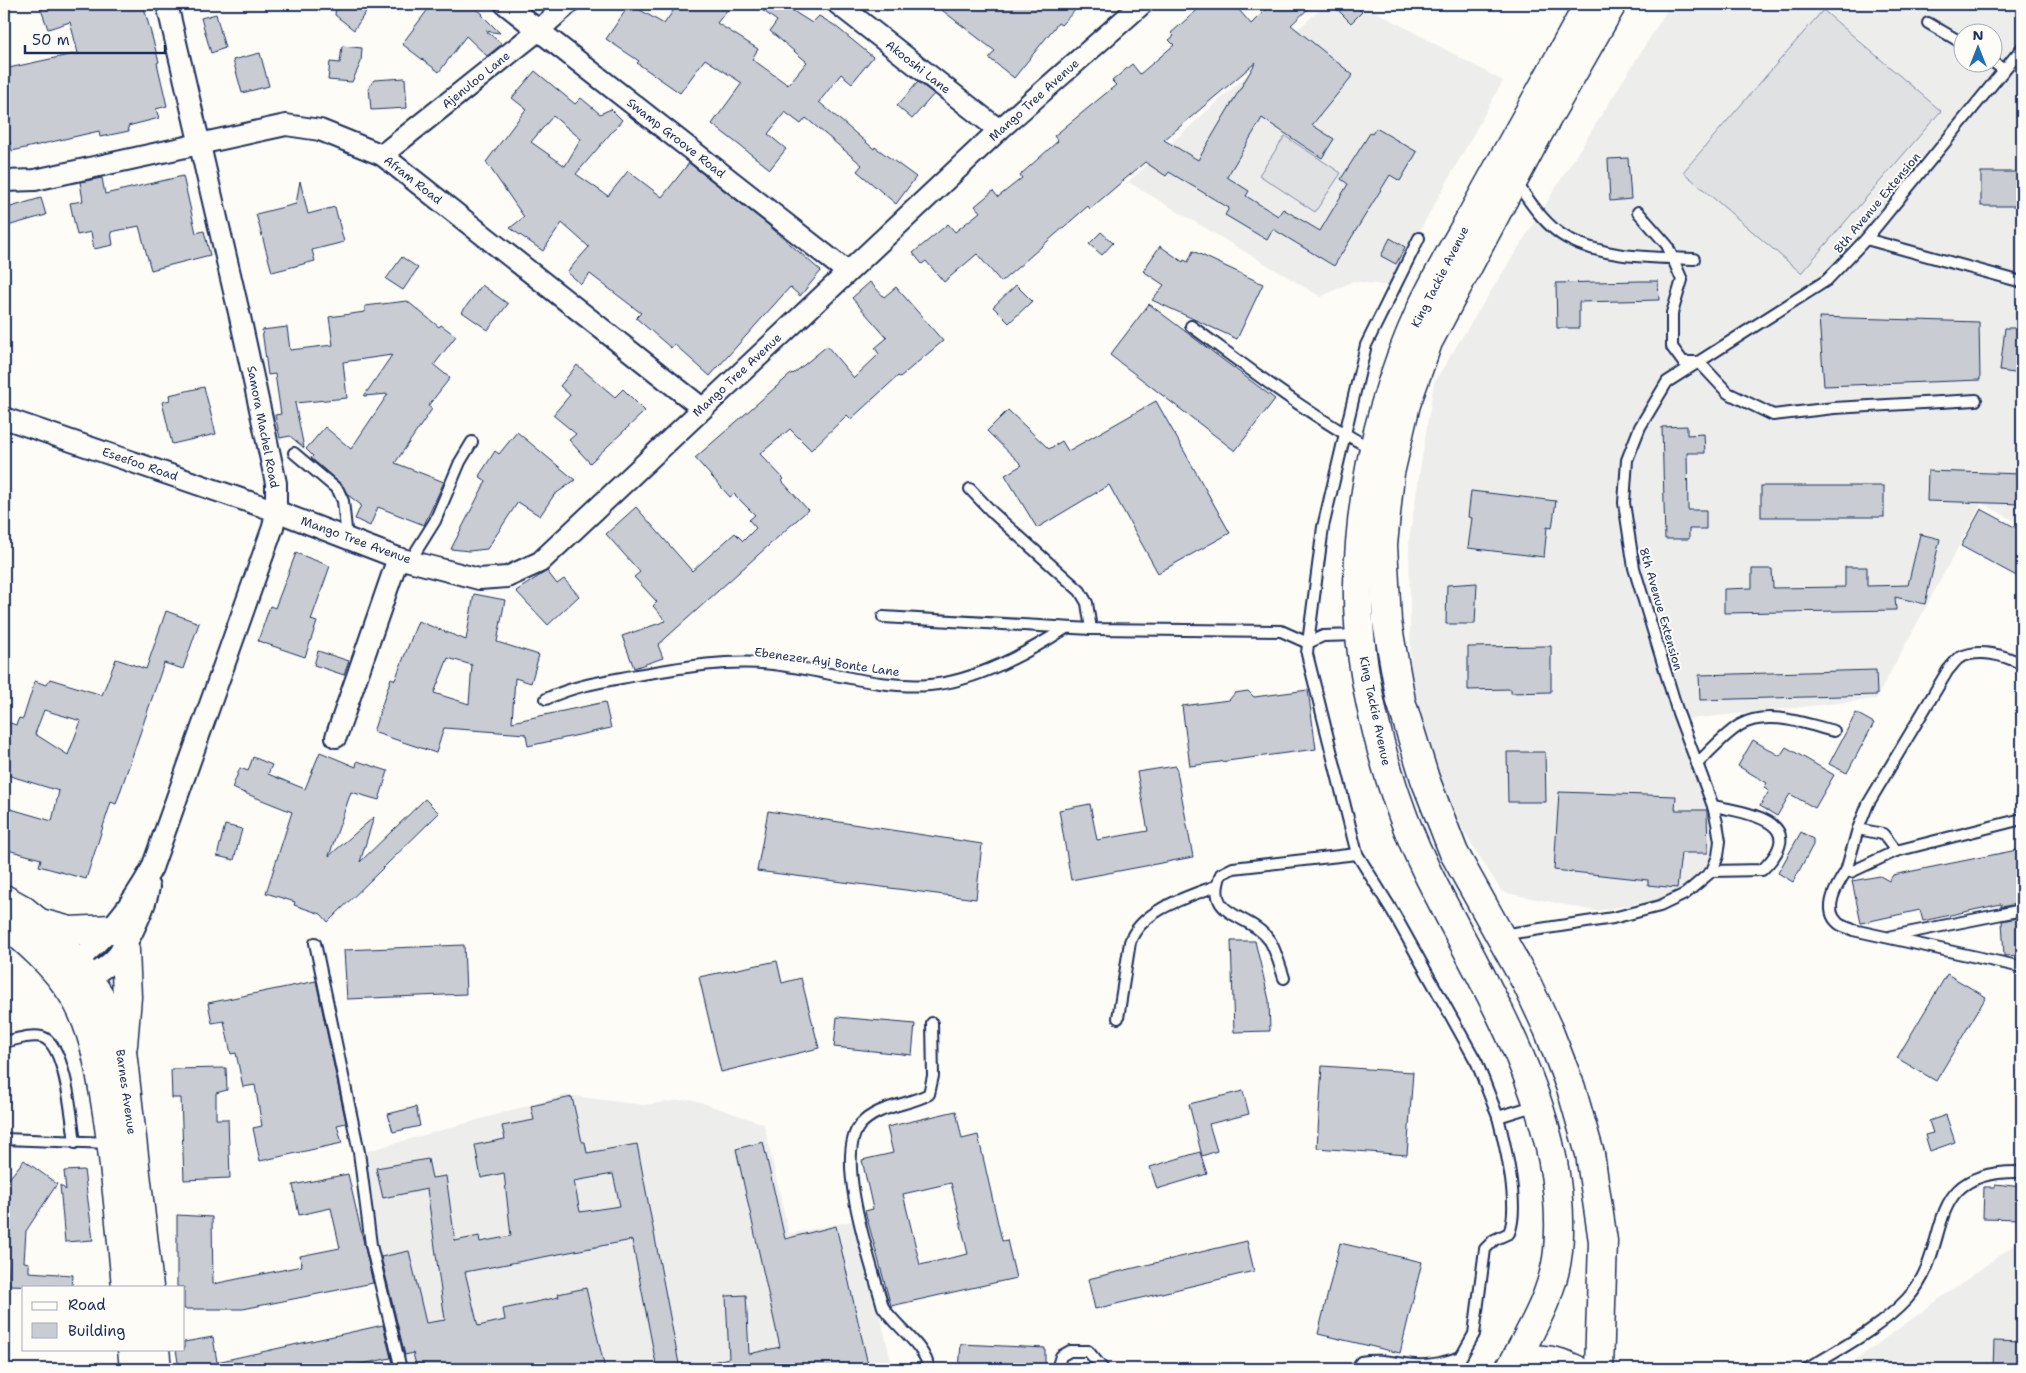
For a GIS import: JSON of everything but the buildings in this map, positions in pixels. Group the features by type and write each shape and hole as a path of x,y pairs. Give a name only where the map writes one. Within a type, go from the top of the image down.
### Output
{"main road":[{"name":"King Tackie Avenue","path":"1510,1368 1536,1322 1552,1282 1558,1251 1557,1192 1538,1105 1526,1070 1487,986 1426,871 1389,777 1363,664 1358,587 1361,521 1372,448 1397,370 1423,306 1588,4"},
{"name":"King Tackie Avenue","path":"1599,1369 1603,1241 1590,1154 1571,1088 1548,1029 1527,984 1454,853 1425,780 1401,702 1387,622 1383,545 1390,473 1406,404 1428,342 1514,179 1612,4"},
{"path":"73,975 4,917 22,909 38,922 70,932 118,939 127,997 122,1051"},
{"name":"Barnes Avenue","path":"38,922 73,975 96,1052 111,1143 126,1286"},
{"name":"Barnes Avenue","path":"73,975 99,995 122,1051 149,1286"},
{"path":"132,1350 134,1369"},
{"path":"155,1350 157,1369"},
{"path":"1510,1368 1529,1361 1552,1360 1575,1369"}],"street":[{"name":"Samora Machel Road","path":"73,975 118,939 152,868 273,528 276,511 276,483 167,4"},
{"name":"Swamp Groove Road","path":"505,4 846,271"},
{"name":"Ajenuloo Lane","path":"382,155 539,30 568,4"},
{"name":"Akooshi Lane","path":"838,4 998,130"},
{"name":"Mango Tree Avenue","path":"276,511 404,559 479,579 507,577 540,562 846,271 998,130 1142,4"},
{"name":"Afram Road","path":"4,181 35,180 286,125 300,125 320,130 382,155 702,408"},
{"name":"Eseefoo Road","path":"4,418 276,511"},
{"path":"336,737 404,559"}],"lane":[{"path":"1928,23 1954,38"},
{"name":"8th Avenue Extension","path":"2004,70 2022,48"},
{"name":"8th Avenue Extension","path":"1712,871 1718,856 1720,841 1713,806 1678,713 1634,568 1624,503 1627,460 1640,427 1667,382 1827,280 1866,239 2002,72"},
{"path":"1514,179 1539,214 1566,238 1616,255 1694,259"},
{"path":"1638,212 1667,245 1682,280 1672,313 1672,347 1682,362 1699,362 1728,393 1772,415 1834,408 1976,400"},
{"path":"1356,1369 1361,1362 1376,1359 1415,1365 1441,1364 1462,1356 1474,1334 1484,1249 1494,1240 1509,1232 1514,1217 1506,1151 1498,1117 1477,1063 1393,912 1357,854 1307,654 1323,526 1366,345 1419,238"},
{"path":"1866,239 2022,282"},
{"path":"1191,326 1278,390 1344,434 1372,448"},
{"path":"404,559 435,521 456,471 472,442"},
{"path":"294,453 338,490 343,501 347,538"},
{"path":"970,489 1080,590 1087,603 1091,629"},
{"path":"883,617 1091,629 1281,631 1308,643 1323,636 1361,635"},
{"name":"Ebenezer Ayi Bonte Lane","path":"546,699 578,686 725,662 773,664 896,686 932,685 963,678 998,665 1031,650 1066,628"},
{"path":"2022,664 2004,655 1976,654 1959,659 1948,670 1868,804 1858,829 1846,871 1832,899 1831,911 1838,923 1853,930 2022,967"},
{"path":"1696,764 1732,731 1742,724 1753,721 1781,719 1834,731"},
{"path":"1500,936 1613,918 1660,906 1685,894 1712,871 1762,870 1777,852 1778,829 1772,822 1763,817 1713,806"},
{"path":"1846,871 1851,872 1896,851 2022,819"},
{"path":"1858,829 1883,834 1896,851"},
{"path":"1284,978 1269,941 1252,924 1222,907 1218,902 1216,886 1221,874 1233,868 1357,854"},
{"path":"1118,1018 1133,932 1151,916 1187,897 1216,886"},
{"path":"1886,937 2022,910"},
{"path":"314,943 359,1152 371,1245 401,1369"},
{"path":"929,1369 919,1349 890,1318 883,1306 852,1183 851,1143 860,1126 876,1113 929,1094 932,1076 932,1023"},
{"path":"4,1042 38,1036 45,1038 51,1044 64,1070 75,1143"},
{"path":"1498,1117 1538,1105"},
{"path":"4,1139 111,1143"},
{"path":"1807,1369 1868,1332 1907,1299 1920,1280 1954,1192 1981,1177 2002,1172 2022,1172"},
{"path":"1057,1369 1061,1356 1070,1351 1088,1351 1103,1369"}],"shaded area":[{"path":"1326,4 1362,4 1503,81 1389,286 1353,281 1321,297 1128,182"},
{"path":"1671,4 2022,4 2022,525 1982,503 1876,699 1680,720 1718,820 1709,861 1689,895 1595,911 1502,892 1447,805 1411,691 1409,540 1434,382"},
{"path":"1823,10 1941,111 1801,273 1683,172"},
{"path":"1285,136 1341,173 1315,212 1259,175"},
{"path":"565,1095 643,1105 691,1099 764,1124 789,1234 857,1220 893,1369 402,1369 357,1154"},
{"path":"2022,1239 2022,1369 1843,1369"}]}
